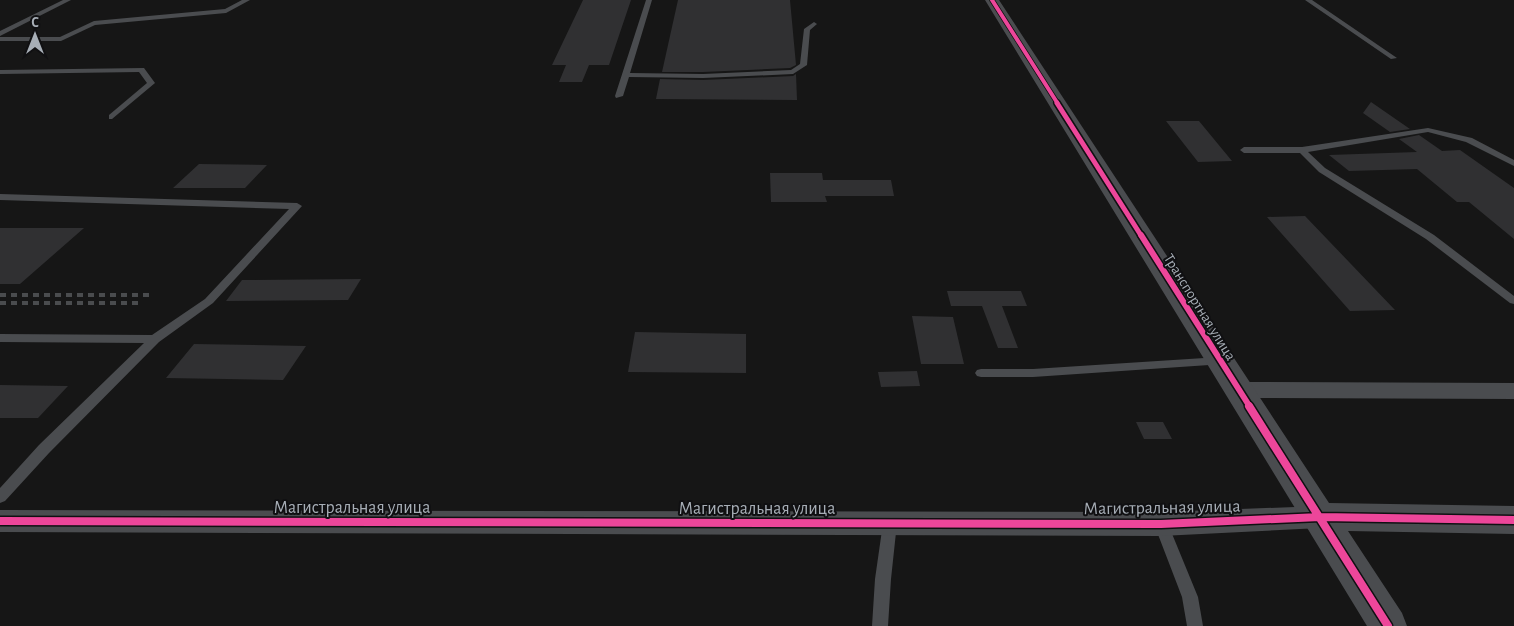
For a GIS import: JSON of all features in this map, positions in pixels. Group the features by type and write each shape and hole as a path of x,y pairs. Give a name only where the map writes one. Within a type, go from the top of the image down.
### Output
{"street":[{"name":"Транспортная улица","path":"992,0 1388,626"},
{"path":"1238,390 1514,392"},
{"name":"Магистральная улица","path":"0,521 1161,524 1320,517 1514,520"}],"lane":[{"path":"0,34 68,0"},
{"path":"0,39 61,39 94,23 226,11 247,0"},
{"path":"619,96 649,0"},
{"path":"1308,0 1393,58"},
{"path":"626,75 711,76 793,72 803,65 807,29 814,24"},
{"path":"0,72 141,70 151,83 112,117"},
{"path":"1244,150 1302,150 1428,130 1469,140 1514,163"},
{"path":"1302,150 1322,170 1430,237 1514,301"},
{"path":"0,197 297,206 210,301 155,339 44,449 0,497"},
{"path":"0,338 155,339"},
{"path":"982,373 1033,373 1220,361"},
{"path":"880,626 883,579 890,523"},
{"path":"1161,524 1190,597 1195,626"}],"building":[{"path":"583,0 631,0 609,65 589,65 582,82 559,82 566,65 552,65"},
{"path":"678,0 790,0 796,65 790,68 662,72"},
{"path":"796,74 797,100 656,99 660,79 703,80 793,76"},
{"path":"1371,102 1410,129 1390,132 1363,113"},
{"path":"1166,121 1199,121 1232,161 1198,162"},
{"path":"1419,135 1442,151 1460,150 1514,188 1514,239 1469,202 1457,202 1417,169 1349,171 1329,155 1417,152 1399,139"},
{"path":"199,164 267,165 245,188 173,188"},
{"path":"770,173 822,173 823,180 891,180 894,196 825,196 827,202 771,202"},
{"path":"1305,216 1395,310 1350,311 1267,217"},
{"path":"0,228 84,228 20,284 0,284"},
{"path":"361,279 348,300 226,301 242,280"},
{"path":"947,291 1021,291 1027,306 1002,306 1018,348 998,348 982,306 951,306"},
{"path":"912,316 953,317 964,364 921,364"},
{"path":"635,332 746,334 746,373 628,372"},
{"path":"194,344 306,346 283,380 166,378"},
{"path":"917,371 920,386 881,387 878,372"},
{"path":"0,385 68,386 38,418 0,418"},
{"path":"1136,422 1163,422 1172,439 1144,439"}],"railway":[{"path":"0,295 149,295"},
{"path":"0,303 142,303"}],"cycle path":[{"path":"992,0 1388,626"},
{"path":"0,521 1161,524 1320,517 1514,520"}]}
